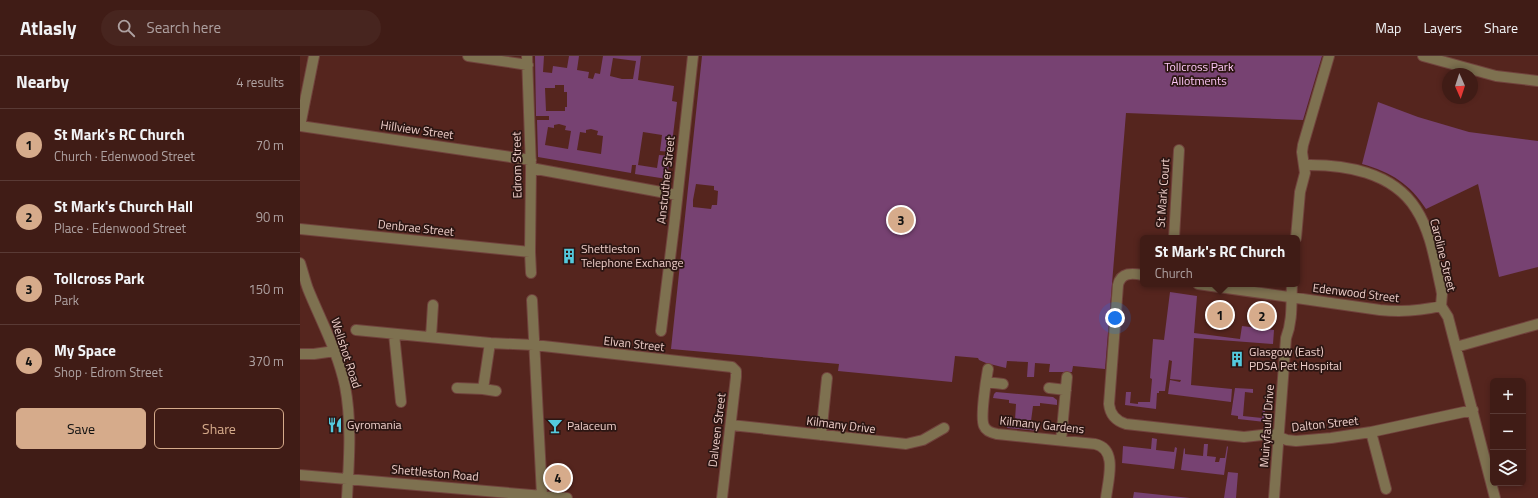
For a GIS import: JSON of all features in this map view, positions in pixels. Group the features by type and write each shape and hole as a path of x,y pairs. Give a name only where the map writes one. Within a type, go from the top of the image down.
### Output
{"street":[{"path":"300,126 304,88 314,56"},
{"path":"468,56 527,61"},
{"name":"Anstruther Street","path":"660,331 693,56"},
{"path":"1296,235 1300,192 1304,172 1302,152 1303,145 1329,56"},
{"path":"1423,56 1496,76 1538,81"},
{"name":"Edrom Street","path":"527,61 531,164 531,273"},
{"name":"Hillview Street","path":"300,126 531,164 677,195"},
{"name":"St Mark Court","path":"1174,235 1179,150"},
{"name":"Caroline Street","path":"1304,165 1319,164 1365,172 1384,180 1404,194 1417,210 1426,231 1442,294 1441,306 1448,317 1495,498"},
{"name":"Denbrae Street","path":"300,229 530,252"},
{"name":"Wellshot Road","path":"300,263 308,288 335,351 347,398 349,441 347,498"},
{"name":"Dalton Street","path":"1140,275 1125,275 1120,280 1118,285 1109,404 1112,414 1116,419 1126,424 1244,437 1270,434 1287,440 1296,441 1371,432 1473,410"},
{"name":"Edenwood Street","path":"1218,287 1399,312 1416,311 1441,306"},
{"name":"Muiryfauld Drive","path":"1274,498 1286,338 1289,331 1292,311 1292,287"},
{"path":"532,300 542,495"},
{"path":"431,337 433,305"},
{"path":"1456,347 1538,324"},
{"name":"Elvan Street","path":"356,330 490,343 534,345 732,367"},
{"path":"394,334 401,402"},
{"path":"483,388 490,343"},
{"path":"300,354 335,351"},
{"name":"Dalveen Street","path":"722,498 736,377 736,371 732,367"},
{"name":"Kilmany Gardens","path":"988,369 983,423 989,431 997,434 1061,440 1102,446 1108,452 1110,461 1106,498"},
{"path":"1061,440 1067,377"},
{"path":"821,435 827,378"},
{"path":"986,382 1003,384"},
{"path":"456,388 483,388 496,390"},
{"path":"1049,388 1066,390"},
{"name":"Kilmany Drive","path":"731,425 906,444 923,440 944,428"},
{"path":"1371,432 1386,489"},
{"name":"Shettleston Road","path":"300,475 567,498"}],"green space":[{"path":"535,56 544,56 543,72 552,73 553,66 567,68 569,56 579,56 577,70 589,72 588,78 593,79 595,73 600,74 603,56 641,56 638,80 674,86 672,101 677,102 671,152 660,151 662,135 643,132 638,165 657,168 659,155 670,156 667,179 635,174 636,165 632,165 631,173 538,157 537,120 549,120 549,116 536,116","holes":["613,58 636,61 633,79 622,79 610,76","555,85 564,85 564,92 567,92 567,107 565,107 565,111 546,111 545,88 555,88","559,124 566,126 565,130 571,131 568,149 545,145 548,127 554,128 554,125","591,129 598,131 597,135 603,136 601,154 577,150 580,132 586,133 586,130"]},
{"name":"Tollcross Park Allotments","path":"702,56 1322,56 1303,120 1126,113 1105,369 1073,366 1072,372 1049,372 1050,364 1035,363 1034,377 1027,377 1028,362 1007,361 1006,368 986,363 978,358 955,356 952,382 838,371 839,364 671,349","holes":["696,184 714,186 714,190 718,191 717,205 712,205 711,209 693,207"]},
{"path":"1378,102 1418,117 1469,132 1538,141 1538,267 1499,277 1478,184 1426,209 1420,200 1399,180 1382,171 1362,164"},
{"path":"1170,292 1197,296 1194,333 1240,339 1242,326 1274,330 1273,344 1194,338 1191,385 1232,389 1231,402 1168,394 1170,380 1180,382 1181,380 1170,379 1172,361 1169,360 1165,391 1159,391 1159,393 1157,393 1156,409 1125,405 1126,392 1131,392 1130,403 1138,404 1138,402 1150,402 1153,339 1164,340"},
{"path":"1235,388 1253,389 1253,393 1245,392 1243,416 1262,418 1263,408 1265,408 1265,422 1238,419 1238,416 1231,415"},
{"path":"996,392 1053,397 1057,400 1057,405 1040,403 1040,406 1033,406 1031,421 1038,422 1038,431 1007,428 1008,419 1015,420 1016,404 1009,403 1009,400 993,398"},
{"path":"1152,438 1157,439 1156,450 1174,452 1175,447 1177,448 1174,469 1122,463 1123,446 1151,449"},
{"path":"1204,444 1208,444 1207,456 1216,457 1215,462 1219,462 1220,458 1225,458 1227,446 1228,447 1224,475 1181,470 1184,448 1185,454 1203,456"},
{"path":"1228,472 1238,473 1236,498 1224,498"},
{"path":"1134,492 1190,498 1133,498"}],"place":[{"name":"Tollcross Park","path":"901,220"},
{"name":"Shettleston Telephone Exchange","path":"569,256"},
{"name":"St Mark's RC Church","path":"1220,315"},
{"name":"St Mark's Church Hall","path":"1262,316"},
{"name":"Glasgow (East) PDSA Pet Hospital","path":"1237,359"},
{"name":"Gyromania","path":"335,425"},
{"name":"Palaceum","path":"555,426"},
{"name":"My Space","path":"558,478"}]}
